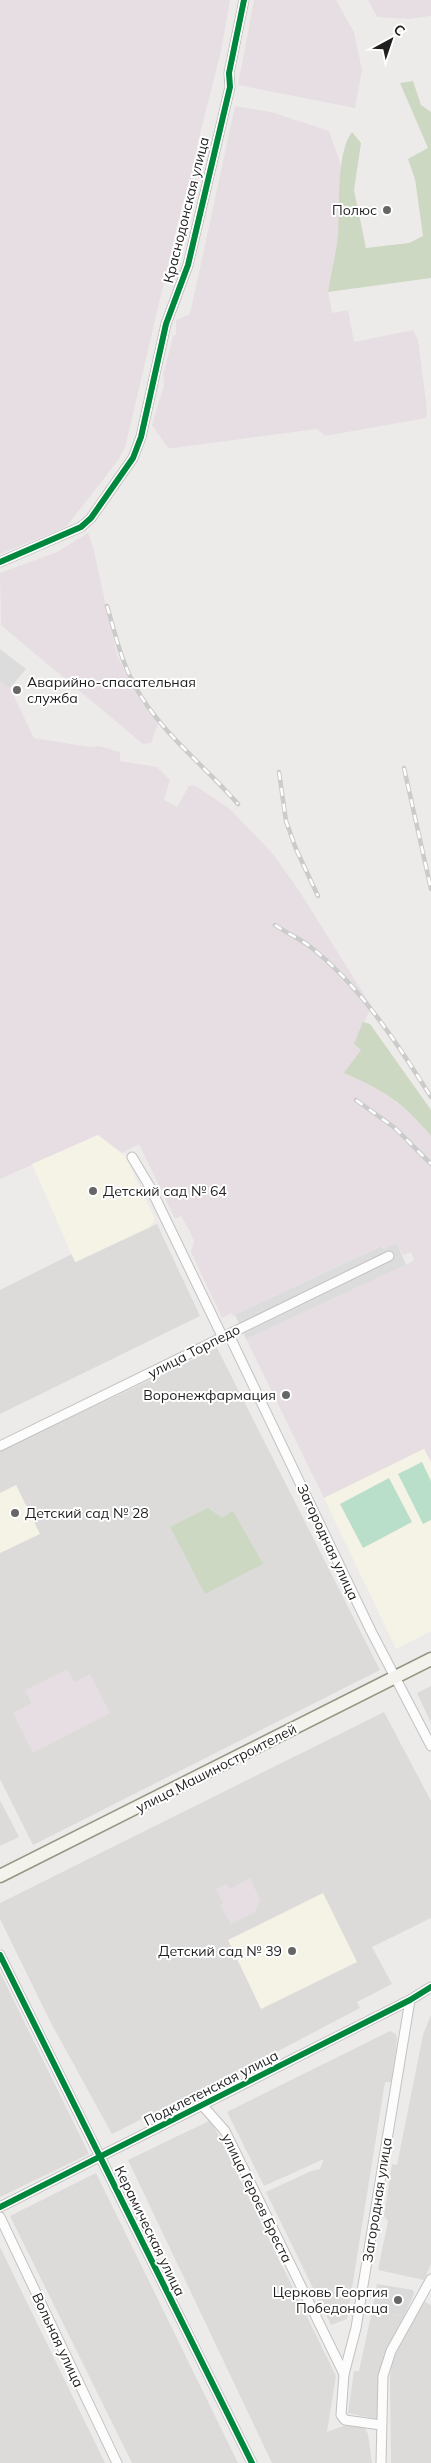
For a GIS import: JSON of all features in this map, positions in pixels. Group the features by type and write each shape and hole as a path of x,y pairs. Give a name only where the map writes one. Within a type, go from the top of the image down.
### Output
{"street":[{"name":"Краснодонская улица","path":"0,562 81,528 91,518 133,458 142,437 166,324 188,265 205,187 228,99 230,87 229,73 244,0"},
{"name":"Загородная улица","path":"132,1157 150,1187 371,1631 431,1746"},
{"name":"улица Торпедо","path":"0,1446 389,1256"},
{"name":"улица Машиностроителей","path":"0,1876 431,1659"},
{"name":"Керамическая улица","path":"0,1955 252,2463"},
{"name":"Подклетенская улица","path":"0,2207 204,2106 410,2000 431,1987"},
{"name":"Загородная улица","path":"381,2425 345,2420 341,2416 344,2374 356,2328 410,2000"},
{"name":"улица Героев Бреста","path":"204,2106 225,2131 344,2374"},
{"name":"Вольная улица","path":"0,2217 117,2463"},
{"path":"381,2463 383,2376 391,2351 431,2279"}],"shaded area":[{"path":"0,0 230,0 221,51 197,146 198,160 188,198 184,197 126,444 119,459 66,527 0,554"},
{"path":"254,0 336,0 354,32 362,70 355,108 238,85"},
{"path":"368,0 431,0 431,16 409,19 377,17"},
{"path":"235,106 271,112 329,131 342,168 338,238 328,292 332,313 348,310 354,342 413,330 418,340 427,409 426,418 325,436 317,429 174,448 168,448 152,425 164,385 163,375 173,336 176,335 176,320 190,314"},
{"path":"88,533 93,547 117,655 131,684 158,724 151,743 143,744 1,625 0,573 57,552"},
{"path":"0,649 26,669 10,688 0,681"},
{"path":"0,681 10,688 34,738 90,747 99,746 120,752 120,761 157,767 170,780 164,800 177,807 189,786 194,785 230,809 273,854 300,892 370,1004 370,1010 354,1044 361,1050 375,1086 415,1117 431,1136 431,1462 424,1449 324,1498 246,1339 406,1265 414,1260 411,1252 403,1255 397,1243 382,1249 380,1246 233,1316 232,1313 222,1318 191,1252 194,1241 188,1228 181,1216 175,1219 139,1144 122,1153 98,1135 0,1179"},
{"name":"Детский сад № 64","path":"98,1135 125,1156 155,1219 150,1227 75,1262 32,1164"},
{"path":"157,1224 200,1316 0,1414 0,1290 72,1254 76,1262"},
{"path":"397,1243 406,1265 246,1339 235,1315 381,1246 383,1249"},
{"path":"217,1348 380,1670 33,1845 0,1779 0,1451"},
{"path":"424,1449 431,1462 431,1631 396,1649 324,1498"},
{"name":"Детский сад № 28","path":"16,1485 40,1534 0,1553 0,1493"},
{"path":"67,1669 74,1682 90,1674 110,1713 33,1753 13,1713 31,1703 25,1690"},
{"path":"431,1686 431,1723 417,1693"},
{"path":"384,1712 431,1801 431,1918 372,1947 392,1984 357,2002 360,2008 189,2098 179,2100 112,2134 51,2023 0,1919 0,1903"},
{"path":"0,1800 19,1837 0,1846"},
{"path":"250,1878 260,1900 255,1912 231,1924 220,1905 223,1903 216,1889 226,1884 230,1889"},
{"name":"Детский сад № 39","path":"323,1893 357,1962 261,2009 228,1940"},
{"path":"0,1972 89,2154 0,2197"},
{"path":"431,2015 431,2264 424,2280 378,2270 388,2221 384,2216 392,2164 397,2165 423,2035"},
{"path":"390,2031 396,2034 397,2039 392,2082 385,2082 347,2319 331,2325 266,2192 311,2171 320,2169 324,2159 264,2186 227,2112"},
{"path":"211,2120 336,2376 327,2432 352,2423 363,2425 368,2434 372,2463 272,2463 128,2160"},
{"path":"96,2173 238,2463 132,2463 10,2216"},
{"path":"0,2247 105,2463 0,2463"},
{"path":"377,2284 413,2290 414,2294 404,2316 372,2311"},
{"path":"421,2300 431,2305 431,2463 391,2463 390,2378 392,2363"},
{"path":"372,2311 404,2316 379,2375 377,2419 348,2413 354,2371 359,2371"}],"green space":[{"path":"413,81 421,105 431,112 431,278 328,292 338,235 343,153 352,132 361,143 354,190 366,248 409,243 423,236 415,179 408,159 428,148 400,83"},
{"path":"363,1022 370,1024 431,1110 431,1136 411,1114 392,1098 344,1073 361,1050 354,1044"},
{"path":"422,1462 431,1481 431,1520 423,1524 398,1474"},
{"path":"389,1478 412,1522 363,1548 340,1504"},
{"path":"208,1508 222,1518 233,1511 263,1564 205,1594 170,1527"}],"railway":[{"path":"107,606 126,667 145,702 169,733 238,804"},
{"path":"404,768 431,889"},
{"path":"279,772 286,821 296,849 318,896"},
{"path":"275,925 308,945 344,978 391,1035 431,1097"},
{"path":"356,1100 395,1128 431,1164"}],"cycle path":[{"path":"0,562 81,527 91,518 133,458 141,437 166,324 188,265 230,87 229,73 244,0"},
{"path":"0,1955 252,2463"},
{"path":"0,2207 410,2000 431,1987"}],"place":[{"name":"Полюс","path":"387,210"},
{"name":"Аварийно-спасательная служба","path":"17,690"},
{"name":"Детский сад № 64","path":"93,1191"},
{"name":"Воронежфармация","path":"286,1395"},
{"name":"Детский сад № 28","path":"15,1513"},
{"name":"Детский сад № 39","path":"292,1951"},
{"name":"Церковь Георгия Победоносца","path":"398,2300"}]}
